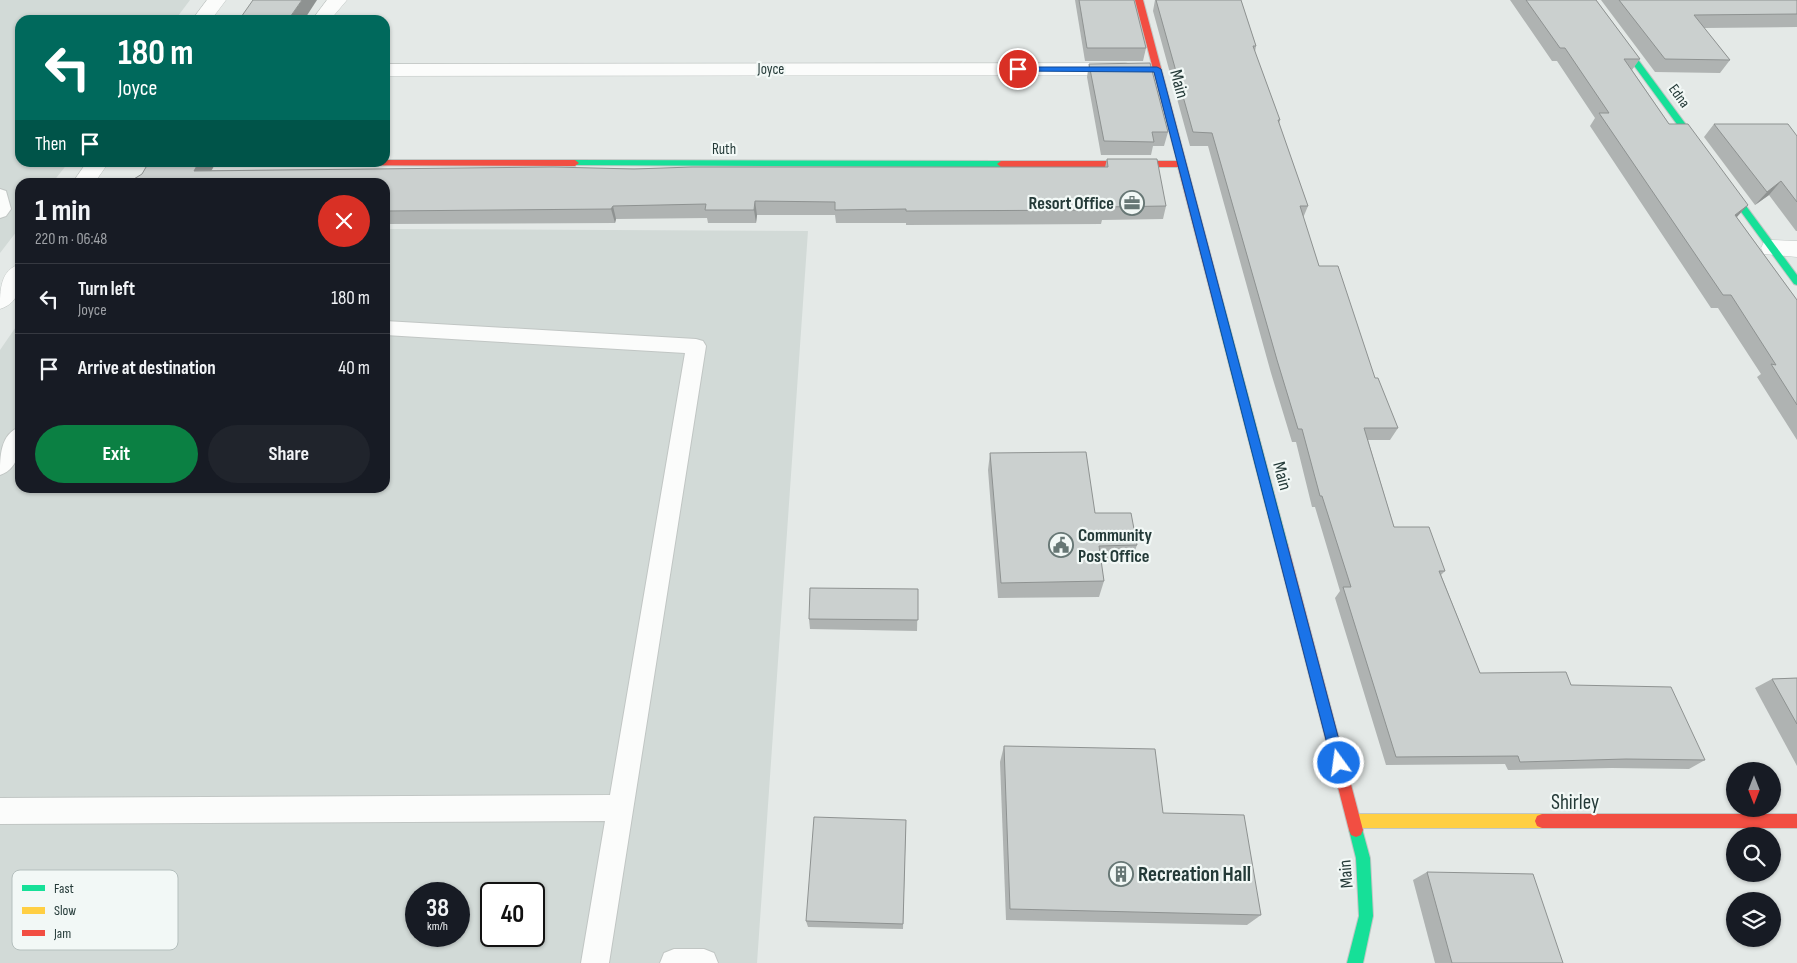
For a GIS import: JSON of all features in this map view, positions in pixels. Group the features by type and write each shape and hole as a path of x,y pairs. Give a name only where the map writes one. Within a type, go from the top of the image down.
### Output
{"street":[{"path":"206,15 217,0"},
{"path":"324,15 328,8 338,0"},
{"name":"Main","path":"1139,0 1363,858 1366,916 1355,963"},
{"name":"Edna","path":"1590,0 1797,282"},
{"name":"Joyce","path":"390,70 1157,69"},
{"name":"Ruth","path":"390,162 1182,164"},
{"path":"87,178 95,167"},
{"path":"1772,248 1797,248"},
{"path":"0,300 15,279"},
{"name":"Shirley","path":"1354,821 1797,821"}],"lane":[{"path":"0,195 2,209 0,212"},
{"path":"390,328 696,346 595,963"},
{"path":"0,466 15,443"},
{"path":"0,811 620,808"},
{"path":"674,963 704,963"}],"shaded area":[{"path":"0,0 190,0 179,15 15,15 15,167 65,167 56,178 15,178 15,234 0,253"},
{"path":"390,229 808,231 757,963 0,963 0,350 15,328 15,493 390,493"}],"building":[{"path":"253,0 302,0 292,15 242,15"},
{"path":"1079,0 1134,0 1146,48 1087,48"},
{"path":"1156,0 1241,0 1256,46 1253,46 1308,206 1300,206 1319,266 1338,266 1375,378 1378,378 1398,428 1364,428 1394,527 1429,527 1445,571 1439,571 1480,673 1566,672 1571,685 1671,687 1705,760 1626,759 1520,762 1518,756 1396,757 1343,587 1351,587 1322,496 1320,496 1302,429 1298,429 1212,133 1193,132"},
{"path":"1526,0 1596,0 1640,59 1624,59 1669,124 1688,124 1748,205 1735,215 1797,300 1797,405 1771,364 1776,365 1731,295 1723,295 1599,113 1609,113 1565,48 1560,48"},
{"path":"1619,0 1797,0 1797,14 1694,15 1730,60 1665,59"},
{"path":"1150,63 1168,132 1152,132 1154,142 1104,141 1089,64"},
{"path":"1714,124 1788,124 1797,136 1797,202 1781,181 1767,192"},
{"path":"1107,159 1157,159 1166,206 1103,207 1104,210 906,211 906,209 835,210 835,202 755,201 754,210 705,210 706,204 613,206 611,209 390,211 390,178 136,178 142,174 146,167 196,167 194,171 553,167 634,169 692,167 1108,167"},
{"name":"Community Post Office","path":"1086,452 1095,513 1131,513 1137,545 1099,546 1104,581 1001,583 990,453"},
{"path":"810,588 918,589 918,620 809,619"},
{"path":"1797,678 1797,724 1772,679"},
{"name":"Recreation Hall","path":"1004,746 1155,749 1163,813 1244,815 1261,915 1010,909"},
{"path":"814,817 906,820 903,924 806,921"},
{"path":"1427,872 1533,874 1563,963 1452,963"}],"traffic: fast":[{"path":"1590,0 1797,282"},
{"path":"575,163 1001,164"},
{"path":"1218,302 1282,546"},
{"path":"1355,963 1366,916 1363,858 1356,830"}],"traffic: slow":[{"path":"1354,821 1542,821"}],"traffic: jam":[{"path":"1139,0 1218,302"},
{"path":"390,162 575,163"},
{"path":"1001,164 1182,164"},
{"path":"1282,546 1356,830"},
{"path":"1542,821 1797,821"}],"place":[{"name":"Resort Office","path":"1132,203"},
{"name":"Community Post Office","path":"1061,545"},
{"name":"Recreation Hall","path":"1121,874"}],"route":[{"path":"1018,69 1157,69 1339,763"}]}
